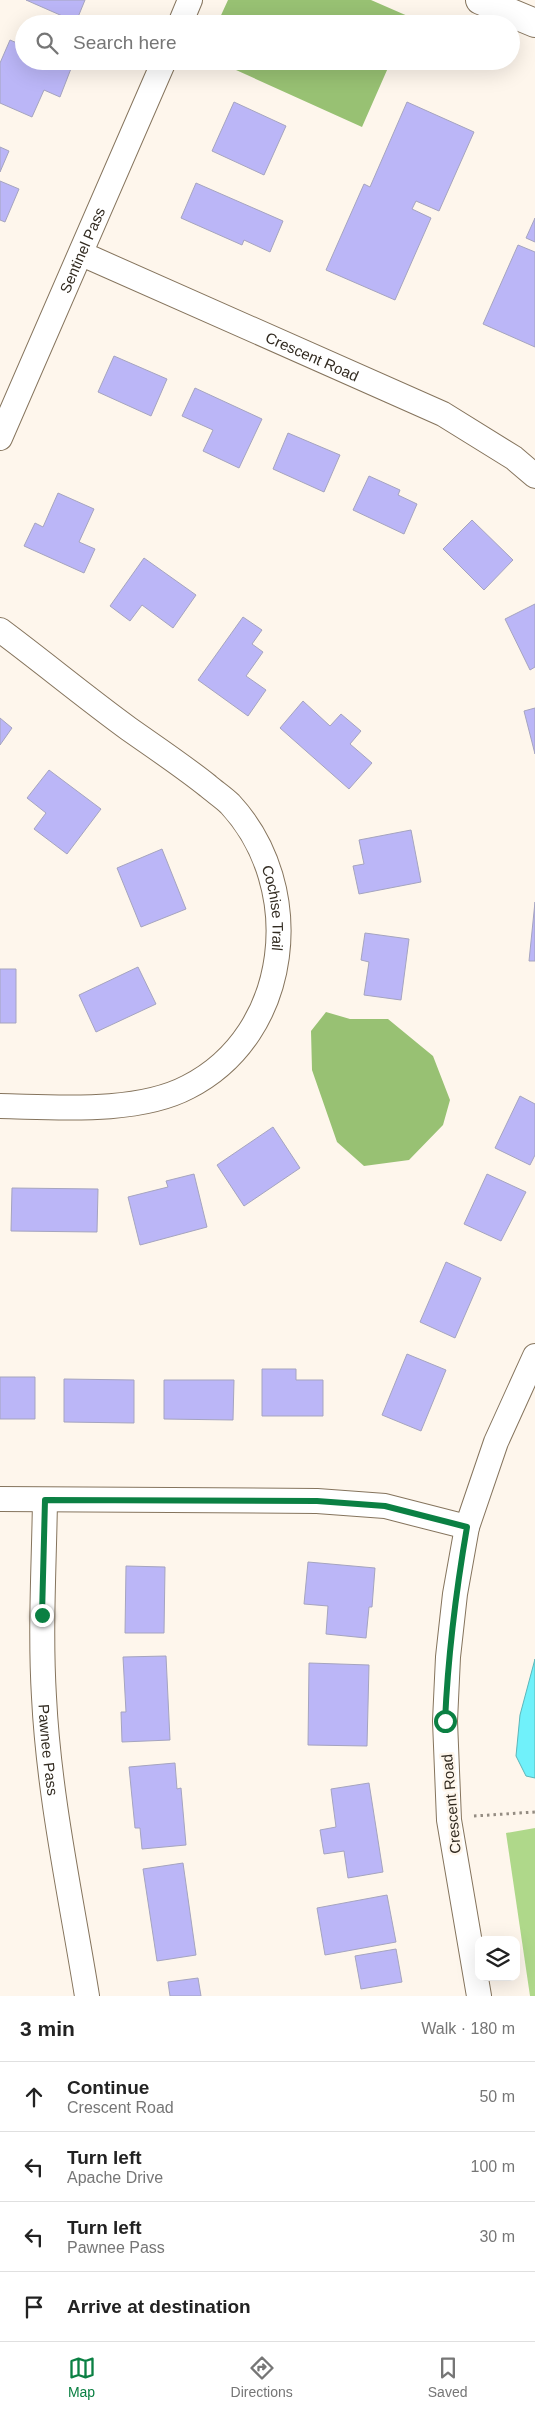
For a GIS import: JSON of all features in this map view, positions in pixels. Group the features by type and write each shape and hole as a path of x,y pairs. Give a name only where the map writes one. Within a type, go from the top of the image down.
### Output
{"street":[{"path":"184,15 190,0"},
{"path":"480,0 514,15"},
{"path":"520,17 535,24"},
{"name":"Sentinel Pass","path":"0,438 82,254 160,70"},
{"name":"Crescent Road","path":"82,254 443,414 514,458 535,476"},
{"name":"Cochise Trail","path":"0,630 230,804 260,846 275,891 280,942 272,986 251,1028 226,1061 188,1088 136,1105 79,1107 0,1106"},
{"name":"Crescent Road","path":"479,1996 449,1820 445,1721 448,1657 455,1594 467,1527 496,1442 535,1356"},
{"path":"0,1499 317,1501 385,1506 467,1527"},
{"name":"Pawnee Pass","path":"45,1500 42,1615 44,1697 52,1781 88,1996"}],"path":[{"path":"449,1820 488,1814 535,1812"}],"green space":[{"path":"228,0 371,0 405,15 221,15"},
{"path":"236,70 387,70 362,127"},
{"path":"326,1012 350,1019 388,1019 433,1056 450,1100 443,1125 409,1160 364,1166 337,1142 312,1070 311,1031"},
{"path":"535,1828 535,1996 530,1996 506,1833"}],"water":[{"path":"535,1659 535,1778 526,1776 516,1756 520,1715"}],"building":[{"path":"26,0 85,0 79,15 60,15"},
{"path":"10,40 15,42 15,70 70,70 60,97 44,90 32,117 0,103 0,63"},
{"path":"234,102 286,126 264,175 212,151"},
{"path":"407,102 474,132 439,211 416,201 412,209 431,218 395,300 326,270 364,184 370,187"},
{"path":"0,147 9,151 0,172"},
{"path":"0,181 19,189 5,222 0,220"},
{"path":"196,183 283,221 270,252 244,240 242,245 181,218"},
{"path":"535,218 535,242 526,238"},
{"path":"518,245 535,252 535,347 483,324"},
{"path":"114,356 167,379 151,416 98,392"},
{"path":"195,388 262,419 239,468 203,451 213,430 182,416"},
{"path":"288,433 340,455 324,492 273,469"},
{"path":"369,476 400,490 398,495 417,504 404,534 353,510"},
{"path":"58,493 94,509 79,542 95,549 84,573 24,546 35,523 43,527"},
{"path":"472,520 513,560 484,590 443,549"},
{"path":"144,558 196,595 173,628 142,605 130,621 110,606"},
{"path":"535,604 535,667 530,670 505,619"},
{"path":"243,617 262,630 252,644 263,652 246,676 266,690 248,716 198,680"},
{"path":"303,701 330,726 341,714 361,731 350,744 372,763 349,789 280,728"},
{"path":"535,708 535,754 524,711"},
{"path":"0,718 12,728 0,745"},
{"path":"49,770 101,809 67,854 34,829 46,813 27,798"},
{"path":"411,830 421,882 359,894 353,866 364,864 359,840"},
{"path":"162,849 186,909 141,927 117,868"},
{"path":"535,902 535,961 529,961"},
{"path":"365,933 409,939 401,1000 364,995 369,962 361,960"},
{"path":"138,967 156,1004 96,1032 79,995"},
{"path":"0,969 16,969 16,1023 0,1023"},
{"path":"520,1096 535,1104 535,1155 530,1165 495,1148"},
{"path":"273,1127 300,1168 244,1206 217,1165"},
{"path":"194,1174 207,1227 140,1245 128,1197 168,1187 166,1181"},
{"path":"487,1174 526,1192 501,1241 464,1224"},
{"path":"12,1188 98,1189 97,1232 11,1231"},
{"path":"446,1262 481,1278 455,1338 420,1322"},
{"path":"407,1354 446,1370 421,1431 382,1415"},
{"path":"262,1369 296,1369 296,1380 323,1380 323,1416 262,1416"},
{"path":"0,1377 35,1377 35,1419 0,1419"},
{"path":"64,1379 134,1380 134,1423 64,1422"},
{"path":"164,1380 234,1380 233,1420 164,1419"},
{"path":"308,1562 375,1568 372,1607 369,1607 366,1638 326,1634 328,1606 304,1604"},
{"path":"126,1566 165,1567 164,1633 125,1633"},
{"path":"166,1656 170,1740 122,1742 121,1712 126,1712 123,1657"},
{"path":"309,1663 369,1665 367,1746 308,1745"},
{"path":"175,1763 177,1789 181,1788 186,1845 142,1849 140,1828 135,1828 129,1767"},
{"path":"369,1783 383,1872 348,1878 344,1851 324,1854 320,1830 336,1827 331,1789"},
{"path":"183,1863 196,1955 157,1961 143,1869"},
{"path":"387,1895 396,1942 325,1955 317,1908"},
{"path":"396,1949 402,1982 361,1989 355,1956"},
{"path":"198,1978 201,1996 170,1996 168,1982"}],"route":[{"path":"42,1615 45,1500 317,1501 385,1506 467,1527 455,1594 448,1657 445,1721"}]}
